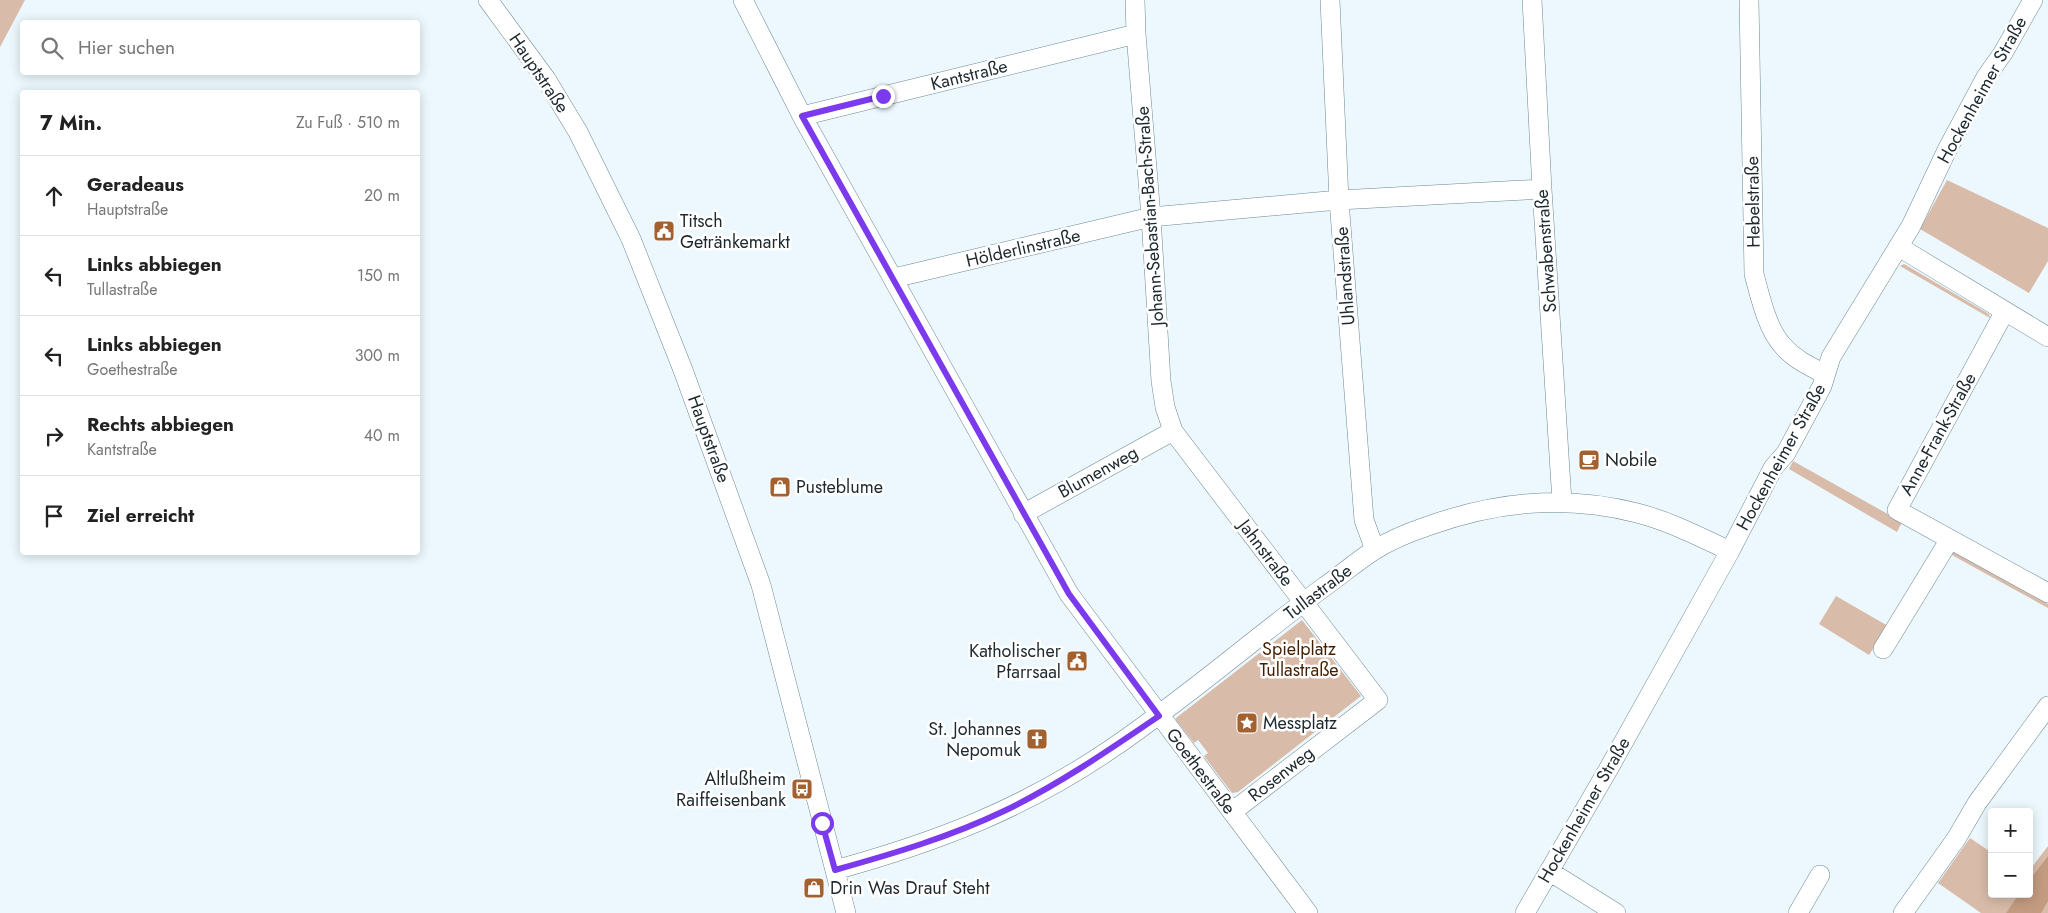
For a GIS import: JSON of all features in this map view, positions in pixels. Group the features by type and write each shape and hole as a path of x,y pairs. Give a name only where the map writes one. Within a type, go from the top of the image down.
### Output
{"street":[{"name":"Hauptstraße","path":"488,0 546,79 578,132 631,240 660,311 722,474 761,585 846,913"},
{"name":"Goethestraße","path":"743,0 802,116 1069,594 1308,913"},
{"name":"Johann-Sebastian-Bach-Straße","path":"1135,0 1136,34 1152,217 1161,382 1165,407 1173,431"},
{"name":"Uhlandstraße","path":"1330,0 1339,200 1364,520 1374,550"},
{"name":"Schwabenstraße","path":"1532,0 1562,502"},
{"name":"Hebelstraße","path":"1749,0 1754,274 1762,304 1783,346 1810,367 1825,374"},
{"name":"Hockenheimer Straße","path":"1525,913 1609,768 1730,551 1773,468 1786,453 1822,386 1831,357 1899,246 1930,190 1947,150 1986,77 2003,53 2033,0"},
{"name":"Kantstraße","path":"802,116 1136,34"},
{"name":"Hölderlinstraße","path":"894,278 1152,217 1339,200 1542,189"},
{"path":"1899,246 2048,337"},
{"name":"Anne-Frank-Straße","path":"2005,311 1897,510 2048,593"},
{"name":"Blumenweg","path":"1023,514 1173,431"},
{"name":"Jahnstraße","path":"1173,431 1378,700"},
{"name":"Tullastraße","path":"835,870 931,841 1002,812 1072,774 1159,716 1304,602 1374,550 1420,529 1453,517 1494,506 1562,502 1600,506 1638,513 1690,532 1730,551"},
{"path":"1883,649 1950,539"},
{"name":"Rosenweg","path":"1232,812 1378,700"},
{"path":"1903,913 1956,839 1977,803 2048,706"},
{"path":"1549,871 1616,913"},
{"path":"1803,911 1820,875"}],"green space":[{"path":"0,0 25,0 0,47"},
{"path":"1947,180 2048,228 2048,261 2029,293 1920,229"},
{"path":"1904,264 1989,314 1990,318 1900,266"},
{"path":"1793,461 1902,522 1897,532 1789,469"},
{"path":"1954,552 2048,604 2048,608 1950,554"},
{"path":"1836,596 1888,626 1869,655 1819,624"},
{"name":"Spielplatz Tullastraße","path":"1302,620 1361,696 1238,792 1232,793 1204,756 1208,753 1198,740 1194,743 1176,718"},
{"path":"1970,838 1988,850 1988,898 2033,898 2033,866 2048,846 2048,913 1981,913 1938,883"}],"shaded area":[{"path":"2048,856 2048,901 2041,913 2006,913 2016,898 2033,898 2033,876"}],"place":[{"name":"Titsch Getränkemarkt","path":"664,231"},
{"name":"Nobile","path":"1589,460"},
{"name":"Pusteblume","path":"780,487"},
{"name":"Katholischer Pfarrsaal","path":"1077,661"},
{"name":"Messplatz","path":"1247,723"},
{"name":"St. Johannes Nepomuk","path":"1037,739"},
{"name":"Altlußheim Raiffeisenbank","path":"802,789"},
{"name":"Drin Was Drauf Steht","path":"814,888"}],"route":[{"path":"822,823 835,870 931,841 1002,812 1036,795 1072,774 1159,716 1069,594 802,116 883,96"}]}
